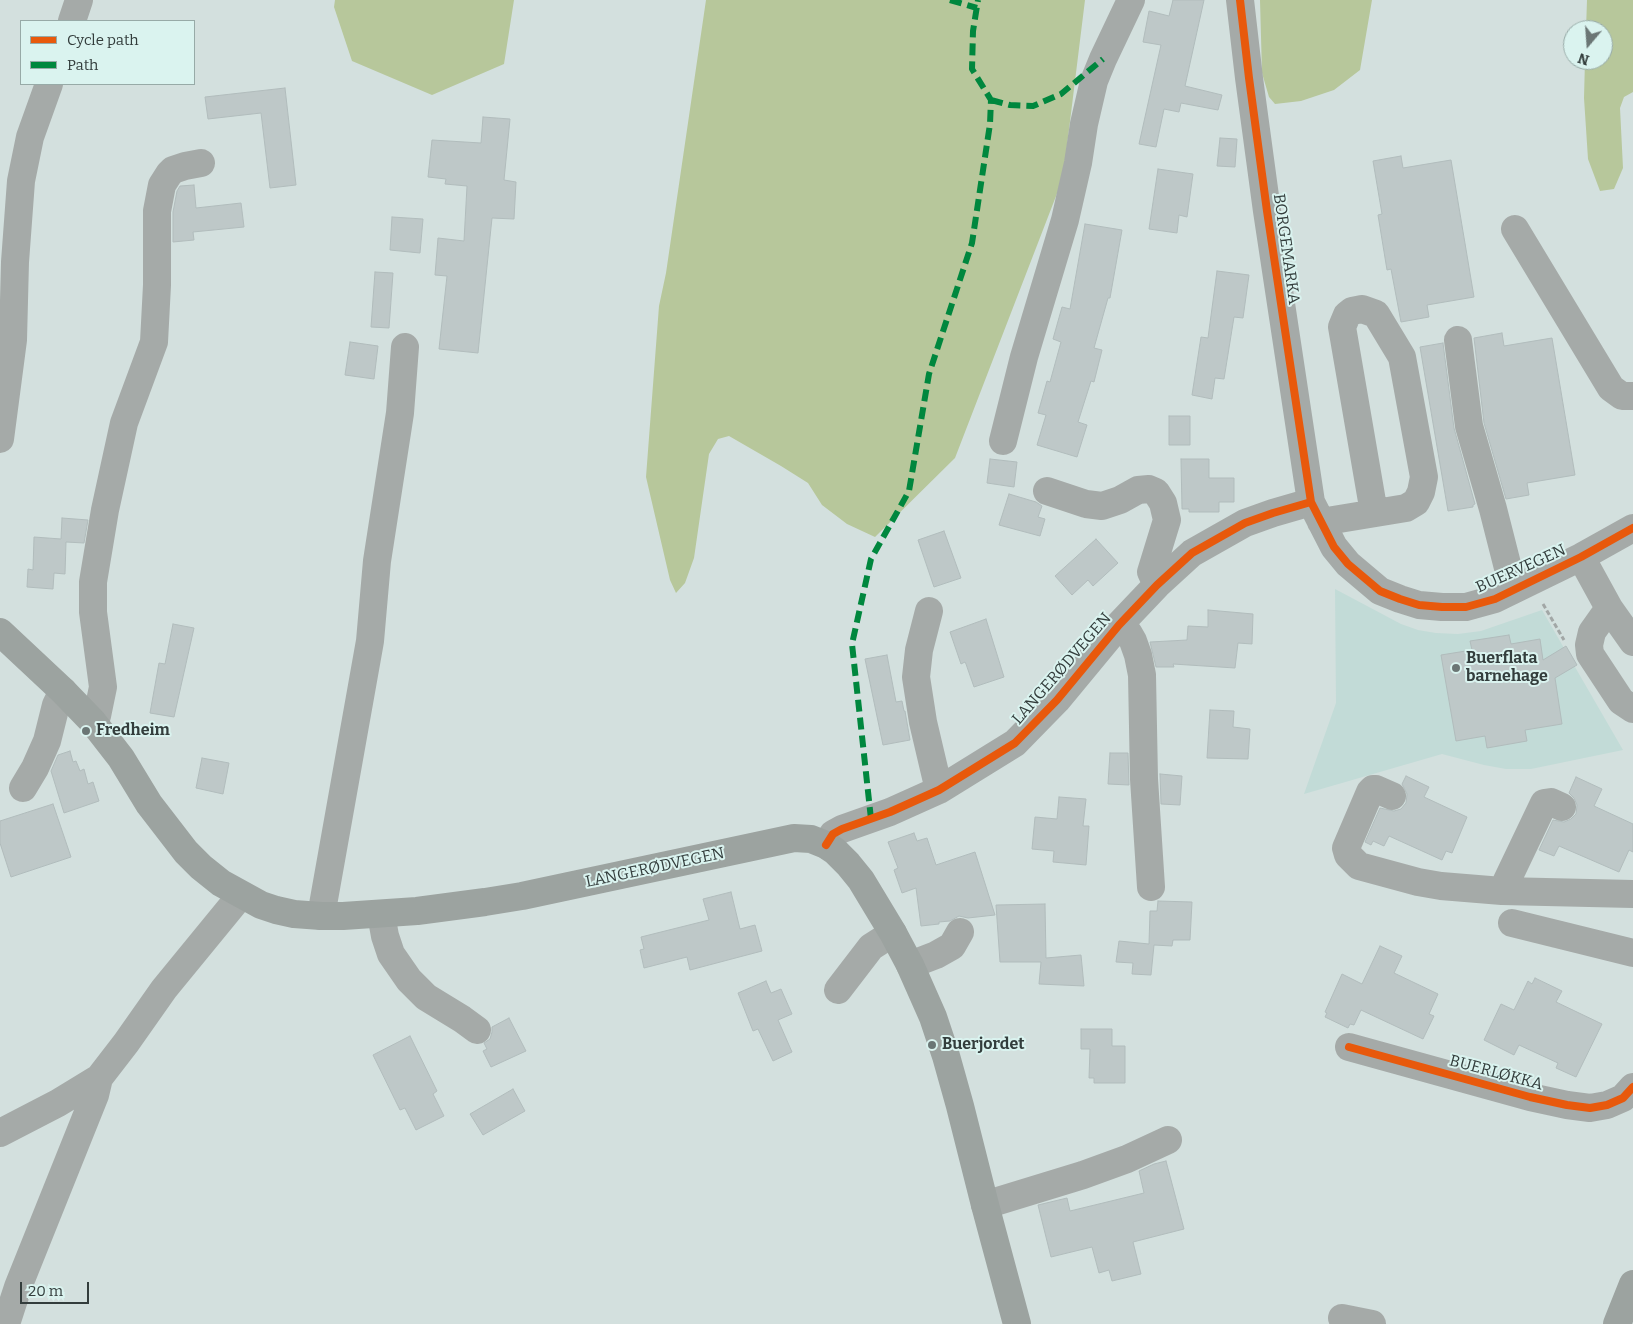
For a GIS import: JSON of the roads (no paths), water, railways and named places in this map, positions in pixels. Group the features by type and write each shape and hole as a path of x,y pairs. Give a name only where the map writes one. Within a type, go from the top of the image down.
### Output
{"main road":[{"name":"LANGERØDVEGEN","path":"0,632 93,722 116,752 149,804 186,852 201,868 222,884 241,895 276,910 294,914 320,916 416,911 522,896 794,838 811,840 826,845"},
{"path":"826,845 848,864 861,880 910,965 933,1017 946,1056 1017,1324"},
{"path":"1617,1324 1633,1284"}],"street":[{"path":"72,20 79,0"},
{"path":"1003,441 1024,357 1065,220 1094,81 1131,0"},
{"name":"BORGEMARKA","path":"1240,0 1267,211 1316,512"},
{"path":"0,439 14,340 15,262 21,182 30,137 49,85"},
{"path":"93,722 98,716 104,687 93,612 93,582 105,510 124,423 154,342 157,285 157,211 162,185 169,174 173,170 200,163"},
{"path":"1515,229 1611,388 1622,396 1633,396"},
{"name":"LANGERØDVEGEN","path":"826,845 833,834 842,829 890,812 939,790 1015,743 1057,700 1119,625 1157,585 1192,553 1245,523 1273,513 1374,513 1406,508 1416,502 1421,492 1424,476 1402,357 1376,314 1362,309 1352,311 1347,315 1342,328 1374,513"},
{"path":"1458,340 1469,426 1508,568 1529,592"},
{"path":"320,916 346,786 370,641 377,562 400,413 405,347"},
{"path":"1047,492 1086,504 1102,506 1120,500 1138,490 1149,489 1156,492 1163,503 1167,520 1151,572 1157,585"},
{"name":"BUERVEGEN","path":"1316,512 1334,547 1348,564 1380,591 1400,600 1427,606 1466,607 1529,592 1581,557 1633,528"},
{"path":"1581,557 1609,608 1633,642"},
{"path":"1609,608 1592,632 1589,644 1590,654 1621,701 1633,709"},
{"path":"929,611 918,650 916,677 923,722 939,790"},
{"path":"1119,625 1129,634 1133,641 1142,674 1144,779 1151,887"},
{"path":"23,788 43,750 56,706 64,692"},
{"path":"1392,796 1376,789 1370,792 1347,844 1348,856 1359,866 1418,882 1441,886 1633,894"},
{"path":"1502,890 1544,803 1551,802 1562,807"},
{"path":"6,1324 18,1287 95,1095 100,1078 164,988 241,895"},
{"path":"381,914 391,954 409,980 426,997 478,1030"},
{"path":"1512,923 1633,953"},
{"path":"910,965 936,955 952,946 960,932"},
{"path":"838,990 870,947 893,933"},
{"name":"BUERLØKKA","path":"1349,1047 1530,1097 1567,1105 1590,1108 1607,1105 1622,1098 1633,1088"},
{"path":"0,1133 58,1103 100,1078"},
{"path":"985,1205 1083,1175 1126,1159 1168,1140"},
{"path":"1342,1318 1372,1324"}],"place":[{"name":"Buerflata barnehage","path":"1456,668"},
{"name":"Fredheim","path":"86,731"},
{"name":"Buerjordet","path":"932,1045"}]}
